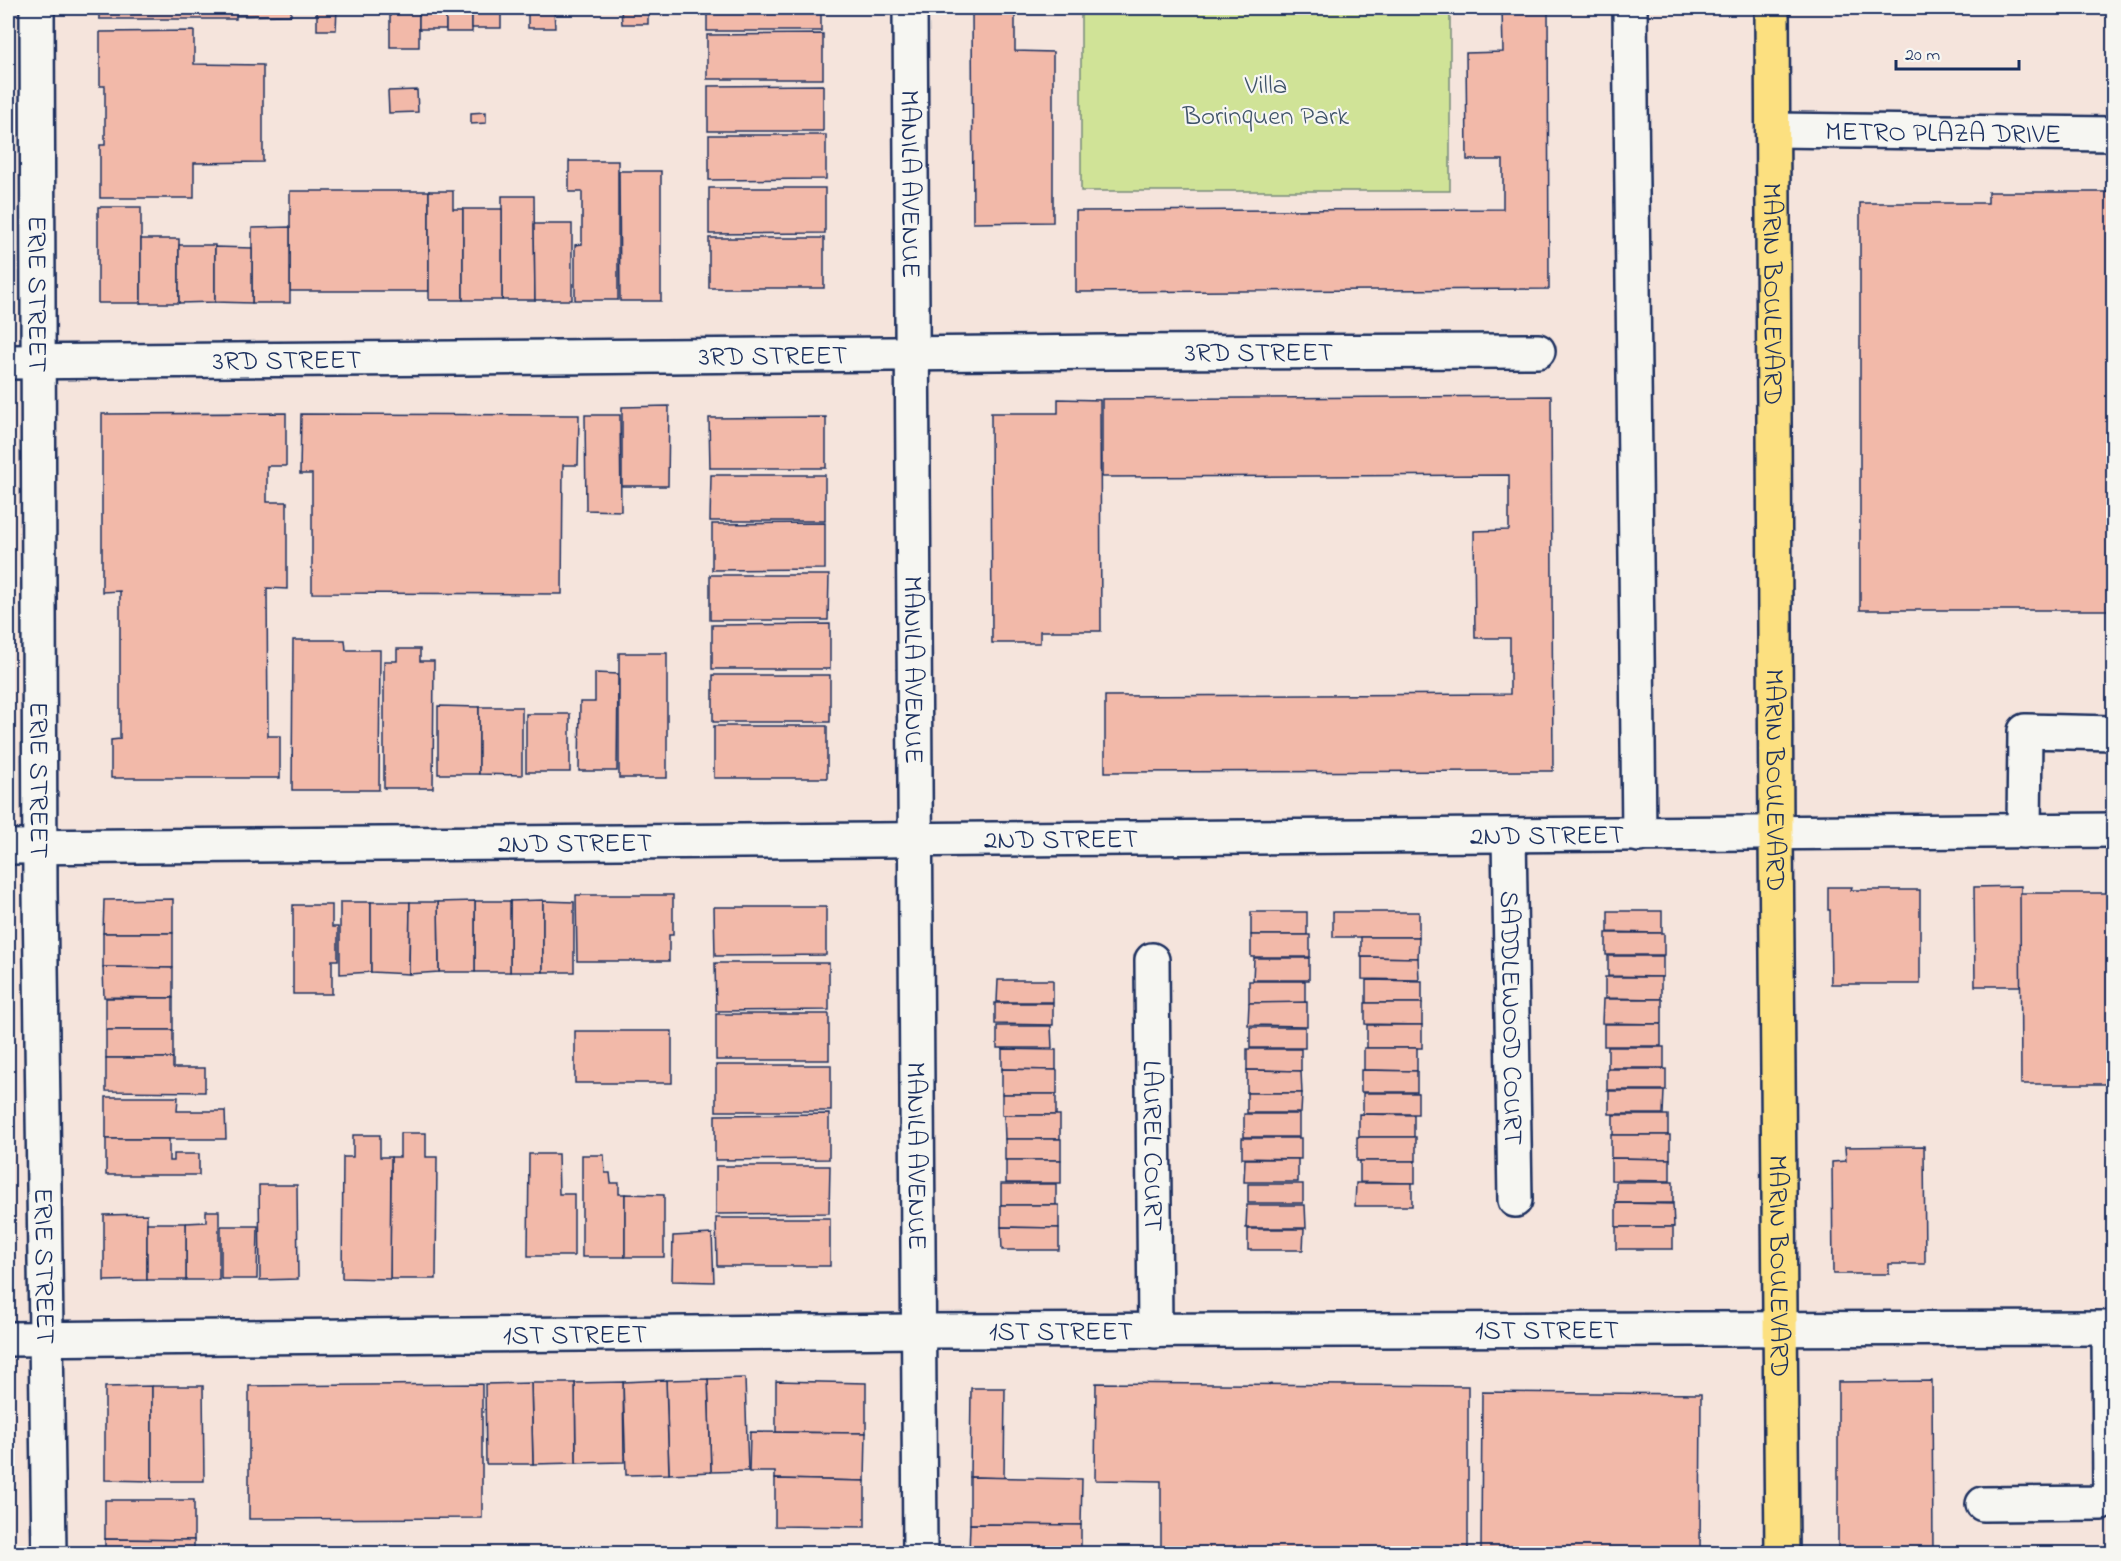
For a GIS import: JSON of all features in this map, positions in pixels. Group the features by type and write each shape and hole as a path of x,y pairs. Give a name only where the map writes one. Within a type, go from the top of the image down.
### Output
{"main road":[{"name":"MARIN BOULEVARD","path":"1772,8 1782,1554"}],"street":[{"name":"ERIE STREET","path":"37,8 23,362 40,847 49,1554"},
{"name":"MANILA AVENUE","path":"910,8 920,1554"},
{"path":"1630,8 1640,835"},
{"name":"METRO PLAZA DRIVE","path":"1773,130 2114,134"},
{"name":"3RD STREET","path":"23,362 1121,352 1538,351"},
{"path":"2024,831 2025,730 2114,732"},
{"name":"2ND STREET","path":"8,848 2114,830"},
{"name":"SADDLEWOOD COURT","path":"1509,836 1515,1200"},
{"name":"LAUREL COURT","path":"1152,960 1155,1331"},
{"path":"1983,1504 2102,1503 2110,1498 2111,1328"},
{"name":"1ST STREET","path":"8,1339 919,1331 2111,1328"}],"green space":[{"name":"Villa Borinquen Park","path":"1081,8 1450,8 1450,191 1081,191"}],"building":[{"path":"99,8 236,8 236,19 99,19"},
{"path":"236,8 291,8 291,15 236,16"},
{"path":"317,8 337,8 336,30 317,30"},
{"path":"390,8 419,8 419,47 390,47"},
{"path":"419,8 446,8 446,29 419,29"},
{"path":"446,8 472,8 472,32 446,32"},
{"path":"472,8 501,8 501,28 472,28"},
{"path":"528,8 554,8 555,28 528,28"},
{"path":"621,8 648,8 648,24 622,24"},
{"path":"707,8 821,8 821,31 707,31"},
{"path":"972,8 1015,8 1015,51 1053,52 1053,222 973,223"},
{"path":"1502,8 1548,8 1549,289 1076,292 1076,211 1503,209 1503,160 1467,160 1466,53 1503,52"},
{"path":"194,31 194,64 263,65 263,162 194,163 194,198 100,198 100,145 105,145 105,86 100,86 100,32"},
{"path":"823,34 823,79 707,79 707,35"},
{"path":"823,85 823,131 708,131 708,86"},
{"path":"417,90 418,112 389,113 388,91"},
{"path":"486,112 486,123 471,124 471,113"},
{"path":"709,135 826,135 826,179 709,180"},
{"path":"569,161 618,161 618,300 575,300 575,245 582,244 582,192 569,192"},
{"path":"619,171 661,171 661,301 620,301"},
{"path":"709,188 825,188 825,233 709,234"},
{"path":"290,191 429,191 429,291 290,291"},
{"path":"429,191 453,191 453,209 463,209 463,300 429,300"},
{"path":"1988,192 2114,192 2114,610 1860,610 1860,203 1988,203"},
{"path":"502,196 534,196 535,300 502,300"},
{"path":"98,207 141,207 141,303 98,303"},
{"path":"463,209 502,209 502,300 463,300"},
{"path":"534,224 572,224 572,300 535,300"},
{"path":"290,227 290,303 252,303 252,228"},
{"path":"709,238 824,238 824,288 709,288"},
{"path":"141,239 179,239 179,303 141,303"},
{"path":"179,245 215,245 215,302 179,303"},
{"path":"215,247 252,248 252,303 215,302"},
{"path":"1551,396 1553,771 1105,772 1105,696 1510,694 1510,638 1475,638 1474,531 1509,530 1509,475 1102,477 1102,399"},
{"path":"1058,399 1100,400 1101,631 1040,631 1040,643 992,643 991,413 1058,413"},
{"path":"669,406 668,486 622,486 622,407"},
{"path":"286,413 286,466 267,466 267,502 287,502 287,589 267,588 268,736 280,736 280,778 111,778 111,740 120,739 120,591 102,592 102,414"},
{"path":"301,414 579,415 578,465 563,465 562,594 312,593 312,474 300,474"},
{"path":"585,415 620,415 621,511 586,510"},
{"path":"826,417 826,468 710,468 709,418"},
{"path":"711,475 825,475 825,521 710,521"},
{"path":"825,523 825,569 712,570 712,524"},
{"path":"710,575 829,575 828,620 710,620"},
{"path":"830,624 830,669 712,669 712,625"},
{"path":"293,640 345,640 346,650 380,650 379,790 292,790"},
{"path":"397,649 420,649 420,661 434,661 433,788 384,788 384,661 397,661"},
{"path":"619,653 667,653 667,778 619,778"},
{"path":"595,673 618,674 617,771 579,771 580,702 595,702"},
{"path":"713,675 830,675 830,722 713,722"},
{"path":"438,706 479,707 479,774 438,774"},
{"path":"479,707 522,707 522,775 479,774"},
{"path":"526,714 570,714 570,772 526,772"},
{"path":"714,726 827,726 827,778 714,778"},
{"path":"2021,886 2021,986 1975,986 1974,887"},
{"path":"1828,887 1852,887 1851,890 1920,890 1920,984 1831,984"},
{"path":"2020,893 2114,893 2114,1084 2021,1084"},
{"path":"576,895 673,895 673,935 669,935 669,961 577,961"},
{"path":"173,899 173,933 103,933 104,900"},
{"path":"543,900 543,972 510,972 510,901"},
{"path":"475,901 510,901 510,972 475,972"},
{"path":"475,901 475,972 439,972 438,902"},
{"path":"543,901 574,902 574,972 543,972"},
{"path":"340,902 371,902 371,972 340,974"},
{"path":"371,902 410,902 409,974 371,972"},
{"path":"410,902 438,902 439,972 409,974"},
{"path":"293,905 332,905 332,927 338,927 338,960 332,960 332,994 293,994"},
{"path":"714,907 826,907 826,955 715,956"},
{"path":"1608,911 1662,911 1662,933 1608,932"},
{"path":"1251,912 1307,912 1307,935 1251,935"},
{"path":"1333,912 1419,912 1419,937 1333,937"},
{"path":"103,933 173,933 173,968 103,967"},
{"path":"1606,933 1664,933 1664,955 1606,955"},
{"path":"1251,935 1310,935 1310,957 1251,957"},
{"path":"1361,937 1419,937 1418,958 1361,957"},
{"path":"1608,956 1663,956 1663,977 1608,976"},
{"path":"1362,957 1418,958 1419,980 1362,979"},
{"path":"1254,958 1309,958 1309,980 1253,980"},
{"path":"715,963 829,963 829,1010 716,1011"},
{"path":"103,967 173,968 173,998 104,997"},
{"path":"1605,977 1661,977 1661,999 1605,998"},
{"path":"998,980 1053,980 1053,1002 997,1002"},
{"path":"1366,980 1422,981 1422,1003 1366,1003"},
{"path":"1249,981 1305,981 1305,1003 1249,1003"},
{"path":"106,998 173,998 173,1030 106,1030"},
{"path":"1603,999 1662,999 1662,1024 1602,1023"},
{"path":"1307,1002 1307,1026 1248,1025 1249,1003"},
{"path":"995,1003 1053,1003 1053,1025 995,1024"},
{"path":"1365,1003 1422,1003 1422,1025 1365,1024"},
{"path":"716,1014 829,1014 829,1060 716,1060"},
{"path":"1604,1024 1661,1024 1661,1046 1604,1046"},
{"path":"1367,1025 1422,1025 1422,1048 1367,1048"},
{"path":"997,1026 1051,1026 1052,1048 997,1048"},
{"path":"1250,1027 1305,1027 1305,1048 1250,1048"},
{"path":"106,1030 173,1030 173,1058 106,1058"},
{"path":"575,1031 672,1031 672,1083 575,1083"},
{"path":"1608,1047 1664,1047 1664,1068 1608,1068"},
{"path":"1364,1048 1417,1048 1417,1071 1364,1070"},
{"path":"1002,1049 1056,1050 1056,1070 1002,1069"},
{"path":"1247,1049 1301,1049 1301,1071 1247,1070"},
{"path":"106,1058 173,1058 173,1068 205,1068 205,1092 106,1091"},
{"path":"716,1065 831,1065 831,1111 716,1111"},
{"path":"1002,1069 1057,1070 1057,1094 1002,1094"},
{"path":"1607,1069 1666,1069 1666,1090 1607,1090"},
{"path":"1247,1070 1301,1071 1302,1093 1247,1093"},
{"path":"1361,1070 1417,1071 1417,1092 1361,1092"},
{"path":"1609,1091 1664,1091 1663,1114 1609,1114"},
{"path":"1247,1093 1302,1093 1301,1113 1247,1113"},
{"path":"1363,1093 1418,1093 1418,1114 1363,1114"},
{"path":"1002,1094 1056,1094 1056,1115 1002,1115"},
{"path":"106,1097 178,1097 177,1111 225,1111 226,1139 106,1139"},
{"path":"829,1114 829,1159 715,1160 715,1115"},
{"path":"1244,1114 1299,1114 1299,1137 1244,1137"},
{"path":"1359,1114 1414,1115 1414,1137 1359,1137"},
{"path":"1004,1115 1060,1115 1060,1139 1005,1139"},
{"path":"1613,1115 1668,1115 1668,1135 1613,1135"},
{"path":"400,1133 426,1133 426,1157 437,1157 436,1279 390,1279 391,1157 400,1157"},
{"path":"353,1135 380,1135 380,1157 391,1157 390,1279 342,1278 343,1157 353,1157"},
{"path":"1611,1135 1670,1135 1670,1159 1611,1158"},
{"path":"1357,1137 1416,1137 1416,1161 1357,1161"},
{"path":"1242,1138 1301,1138 1301,1159 1242,1158"},
{"path":"106,1139 169,1139 169,1161 174,1161 174,1154 199,1154 199,1175 106,1175"},
{"path":"1005,1139 1061,1139 1061,1160 1005,1160"},
{"path":"1924,1146 1925,1264 1889,1264 1889,1274 1833,1274 1832,1162 1846,1161 1845,1147"},
{"path":"529,1154 558,1154 559,1194 574,1194 574,1256 528,1256"},
{"path":"582,1155 604,1155 605,1173 610,1173 611,1183 619,1183 619,1194 625,1194 625,1257 582,1257"},
{"path":"1611,1158 1670,1159 1670,1181 1611,1180"},
{"path":"1245,1159 1298,1159 1298,1182 1244,1182"},
{"path":"1006,1160 1061,1160 1061,1183 1006,1183"},
{"path":"1360,1161 1415,1161 1415,1183 1360,1182"},
{"path":"716,1166 830,1166 829,1213 716,1214"},
{"path":"1616,1182 1673,1182 1673,1203 1616,1203"},
{"path":"1356,1183 1412,1183 1412,1206 1355,1206"},
{"path":"1001,1184 1056,1184 1056,1205 1001,1205"},
{"path":"1248,1184 1303,1184 1303,1203 1248,1203"},
{"path":"259,1185 297,1185 298,1279 260,1280"},
{"path":"625,1194 664,1195 664,1257 625,1257"},
{"path":"1616,1203 1673,1204 1674,1227 1616,1227"},
{"path":"1001,1205 1059,1205 1059,1228 1001,1227"},
{"path":"1247,1205 1305,1205 1306,1228 1246,1228"},
{"path":"206,1211 219,1211 219,1280 186,1280 186,1223 206,1222"},
{"path":"147,1214 147,1280 104,1281 104,1215"},
{"path":"716,1218 830,1218 830,1266 717,1266"},
{"path":"147,1223 186,1223 186,1280 147,1280"},
{"path":"221,1226 258,1226 257,1279 221,1279"},
{"path":"1001,1227 1059,1228 1059,1250 1002,1250"},
{"path":"1616,1227 1673,1227 1673,1249 1616,1249"},
{"path":"1248,1229 1304,1229 1303,1250 1248,1250"},
{"path":"712,1234 714,1282 672,1281 673,1236"},
{"path":"745,1378 748,1471 711,1472 708,1379"},
{"path":"708,1379 711,1472 669,1474 666,1380"},
{"path":"666,1380 669,1474 626,1475 623,1382"},
{"path":"776,1381 866,1383 866,1433 776,1432"},
{"path":"1932,1381 1933,1554 1838,1554 1838,1382"},
{"path":"623,1382 624,1462 576,1463 575,1383"},
{"path":"531,1383 575,1383 576,1463 533,1464"},
{"path":"531,1383 533,1464 486,1464 485,1384"},
{"path":"1096,1383 1468,1386 1468,1554 1161,1554 1161,1481 1095,1480"},
{"path":"482,1384 482,1518 249,1519 249,1386"},
{"path":"152,1386 152,1481 105,1480 105,1387"},
{"path":"152,1386 203,1386 204,1481 152,1481"},
{"path":"971,1388 1005,1388 1004,1478 970,1477"},
{"path":"1482,1392 1701,1394 1700,1554 1481,1554"},
{"path":"750,1432 866,1433 865,1481 775,1479 775,1472 749,1472"},
{"path":"970,1477 1082,1479 1081,1525 970,1524"},
{"path":"775,1479 865,1481 865,1527 775,1526"},
{"path":"105,1500 194,1500 194,1540 105,1539"},
{"path":"970,1524 1081,1525 1081,1554 969,1554"},
{"path":"105,1539 194,1540 194,1554 105,1554"}]}
